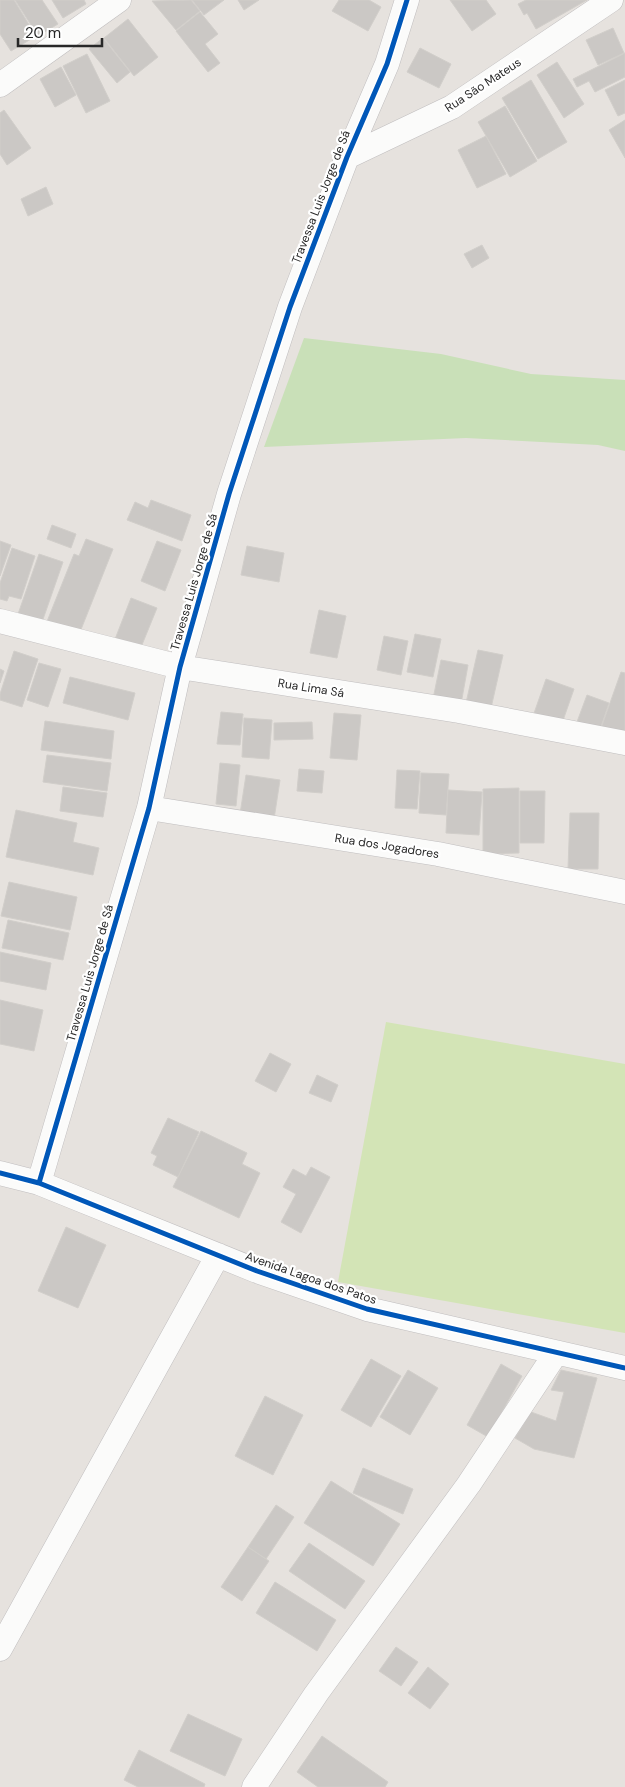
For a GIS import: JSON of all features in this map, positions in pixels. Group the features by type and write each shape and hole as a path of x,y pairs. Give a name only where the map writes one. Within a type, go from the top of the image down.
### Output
{"street":[{"path":"0,85 120,0"},
{"name":"Travessa Luis Jorge de Sá","path":"40,1183 148,808 180,668 229,494 290,307 347,157 387,64 408,0"},
{"name":"Rua São Mateus","path":"347,157 452,107 611,0"},
{"path":"622,0 625,6"},
{"name":"Rua Lima Sá","path":"0,621 180,668 459,710 625,743"},
{"name":"Rua dos Jogadores","path":"148,808 438,854 625,892"},
{"name":"Avenida Lagoa dos Patos","path":"0,1173 40,1183 218,1255 367,1309 625,1368"},
{"path":"0,1648 218,1255"},
{"path":"254,1787 316,1694 469,1484 556,1353"}],"green space":[{"path":"304,338 441,354 531,374 625,380 625,451 598,445 466,438 264,447"},
{"path":"386,1022 625,1064 625,1333 338,1282"}],"building":[{"path":"0,0 14,0 36,36 11,51 0,34"},
{"path":"15,0 42,0 58,24 38,36"},
{"path":"52,0 84,0 86,4 63,18"},
{"path":"191,0 200,11 176,30 152,1"},
{"path":"192,0 224,0 204,15"},
{"path":"238,0 259,0 244,10"},
{"path":"339,0 369,0 381,7 368,31 332,11"},
{"path":"450,0 486,0 496,14 472,31"},
{"path":"526,0 587,0 536,29 527,13 524,15 518,4"},
{"path":"200,12 218,34 205,44 220,63 208,72 176,31"},
{"path":"128,19 158,57 134,76 104,38"},
{"path":"613,28 624,53 598,65 586,40"},
{"path":"103,38 130,72 117,83 89,49"},
{"path":"420,48 451,64 439,88 407,72"},
{"path":"625,53 625,77 595,92 589,81 577,87 573,79"},
{"path":"87,54 110,101 86,113 63,66"},
{"path":"557,62 584,104 564,118 537,75"},
{"path":"61,67 76,95 55,107 40,79"},
{"path":"531,80 567,142 538,159 502,98"},
{"path":"625,80 625,113 618,116 605,90"},
{"path":"505,106 537,161 510,177 478,122"},
{"path":"4,110 31,148 7,165 0,154 0,113"},
{"path":"625,120 625,158 609,130"},
{"path":"486,136 506,174 477,188 458,150"},
{"path":"46,187 53,204 28,216 21,199"},
{"path":"482,245 489,258 472,268 464,254"},
{"path":"151,500 191,515 182,541 127,520 135,502 148,508"},
{"path":"52,525 76,534 71,548 47,539"},
{"path":"86,539 113,549 78,637 46,624 74,554 79,556"},
{"path":"0,541 11,545 0,576"},
{"path":"157,541 181,550 165,591 141,581"},
{"path":"247,546 284,553 279,582 241,575"},
{"path":"12,548 35,556 21,599 9,596 7,601 0,599 0,583"},
{"path":"39,554 63,562 41,625 17,617"},
{"path":"131,598 157,608 137,657 112,647"},
{"path":"319,610 346,616 337,658 310,653"},
{"path":"415,634 441,639 433,677 407,672"},
{"path":"384,636 408,641 401,675 377,670"},
{"path":"478,650 503,655 491,708 466,703"},
{"path":"14,651 38,659 22,707 0,700 0,694"},
{"path":"441,660 468,665 461,704 433,699"},
{"path":"39,663 61,669 48,707 27,700"},
{"path":"0,669 4,671 0,683"},
{"path":"621,672 625,673 625,744 599,734"},
{"path":"70,677 135,693 128,720 63,703"},
{"path":"546,679 574,689 560,729 532,719"},
{"path":"587,695 609,703 597,738 574,730"},
{"path":"221,712 243,714 240,745 217,744"},
{"path":"334,713 361,715 357,760 330,758"},
{"path":"244,718 272,720 269,759 242,757"},
{"path":"45,721 114,731 111,759 41,750"},
{"path":"312,722 313,739 274,740 274,723"},
{"path":"47,755 111,763 107,791 43,782"},
{"path":"220,763 240,765 236,806 216,804"},
{"path":"299,769 324,771 322,793 297,791"},
{"path":"397,770 420,771 417,809 395,808"},
{"path":"421,773 449,774 446,815 419,813"},
{"path":"246,775 280,780 274,819 240,814"},
{"path":"63,787 107,793 103,817 60,811"},
{"path":"519,788 519,853 483,854 483,789"},
{"path":"448,790 482,792 479,835 446,833"},
{"path":"520,791 545,791 544,843 520,843"},
{"path":"16,810 77,823 73,842 99,848 93,875 6,857"},
{"path":"570,813 599,813 598,869 568,869"},
{"path":"9,882 77,897 70,930 1,916"},
{"path":"8,920 69,933 63,960 2,948"},
{"path":"0,952 51,963 46,990 0,981"},
{"path":"0,1000 43,1010 34,1051 0,1044"},
{"path":"270,1053 291,1064 276,1092 255,1081"},
{"path":"317,1075 338,1085 331,1102 309,1093"},
{"path":"168,1118 199,1132 178,1177 153,1165 157,1156 151,1153"},
{"path":"201,1131 247,1153 242,1164 260,1173 239,1218 173,1187"},
{"path":"311,1167 330,1177 301,1233 281,1222 296,1194 283,1187 293,1169 306,1176"},
{"path":"66,1227 106,1245 78,1308 38,1291"},
{"path":"371,1359 401,1376 371,1427 341,1410"},
{"path":"501,1364 522,1376 488,1437 467,1425"},
{"path":"408,1370 438,1388 410,1435 380,1417"},
{"path":"561,1370 597,1378 574,1458 534,1449 515,1438 531,1412 556,1421 564,1392 551,1390"},
{"path":"265,1396 303,1415 273,1475 235,1456"},
{"path":"363,1468 413,1489 403,1514 353,1493"},
{"path":"331,1481 400,1524 373,1566 304,1523"},
{"path":"276,1505 294,1517 266,1559 248,1547"},
{"path":"309,1543 365,1581 345,1609 289,1571"},
{"path":"248,1547 269,1561 242,1601 221,1587"},
{"path":"275,1582 336,1620 317,1651 256,1613"},
{"path":"396,1647 418,1662 401,1686 379,1671"},
{"path":"428,1667 449,1684 430,1709 408,1693"},
{"path":"188,1714 242,1739 225,1776 170,1751"},
{"path":"322,1736 388,1782 385,1787 318,1787 297,1772"},
{"path":"139,1750 205,1784 204,1787 138,1787 124,1780"}],"cycle path":[{"path":"39,1183 149,808 180,667 229,494 290,307 347,157 387,64 407,0"},
{"path":"0,1173 39,1183 257,1271 367,1309 625,1368"}]}
